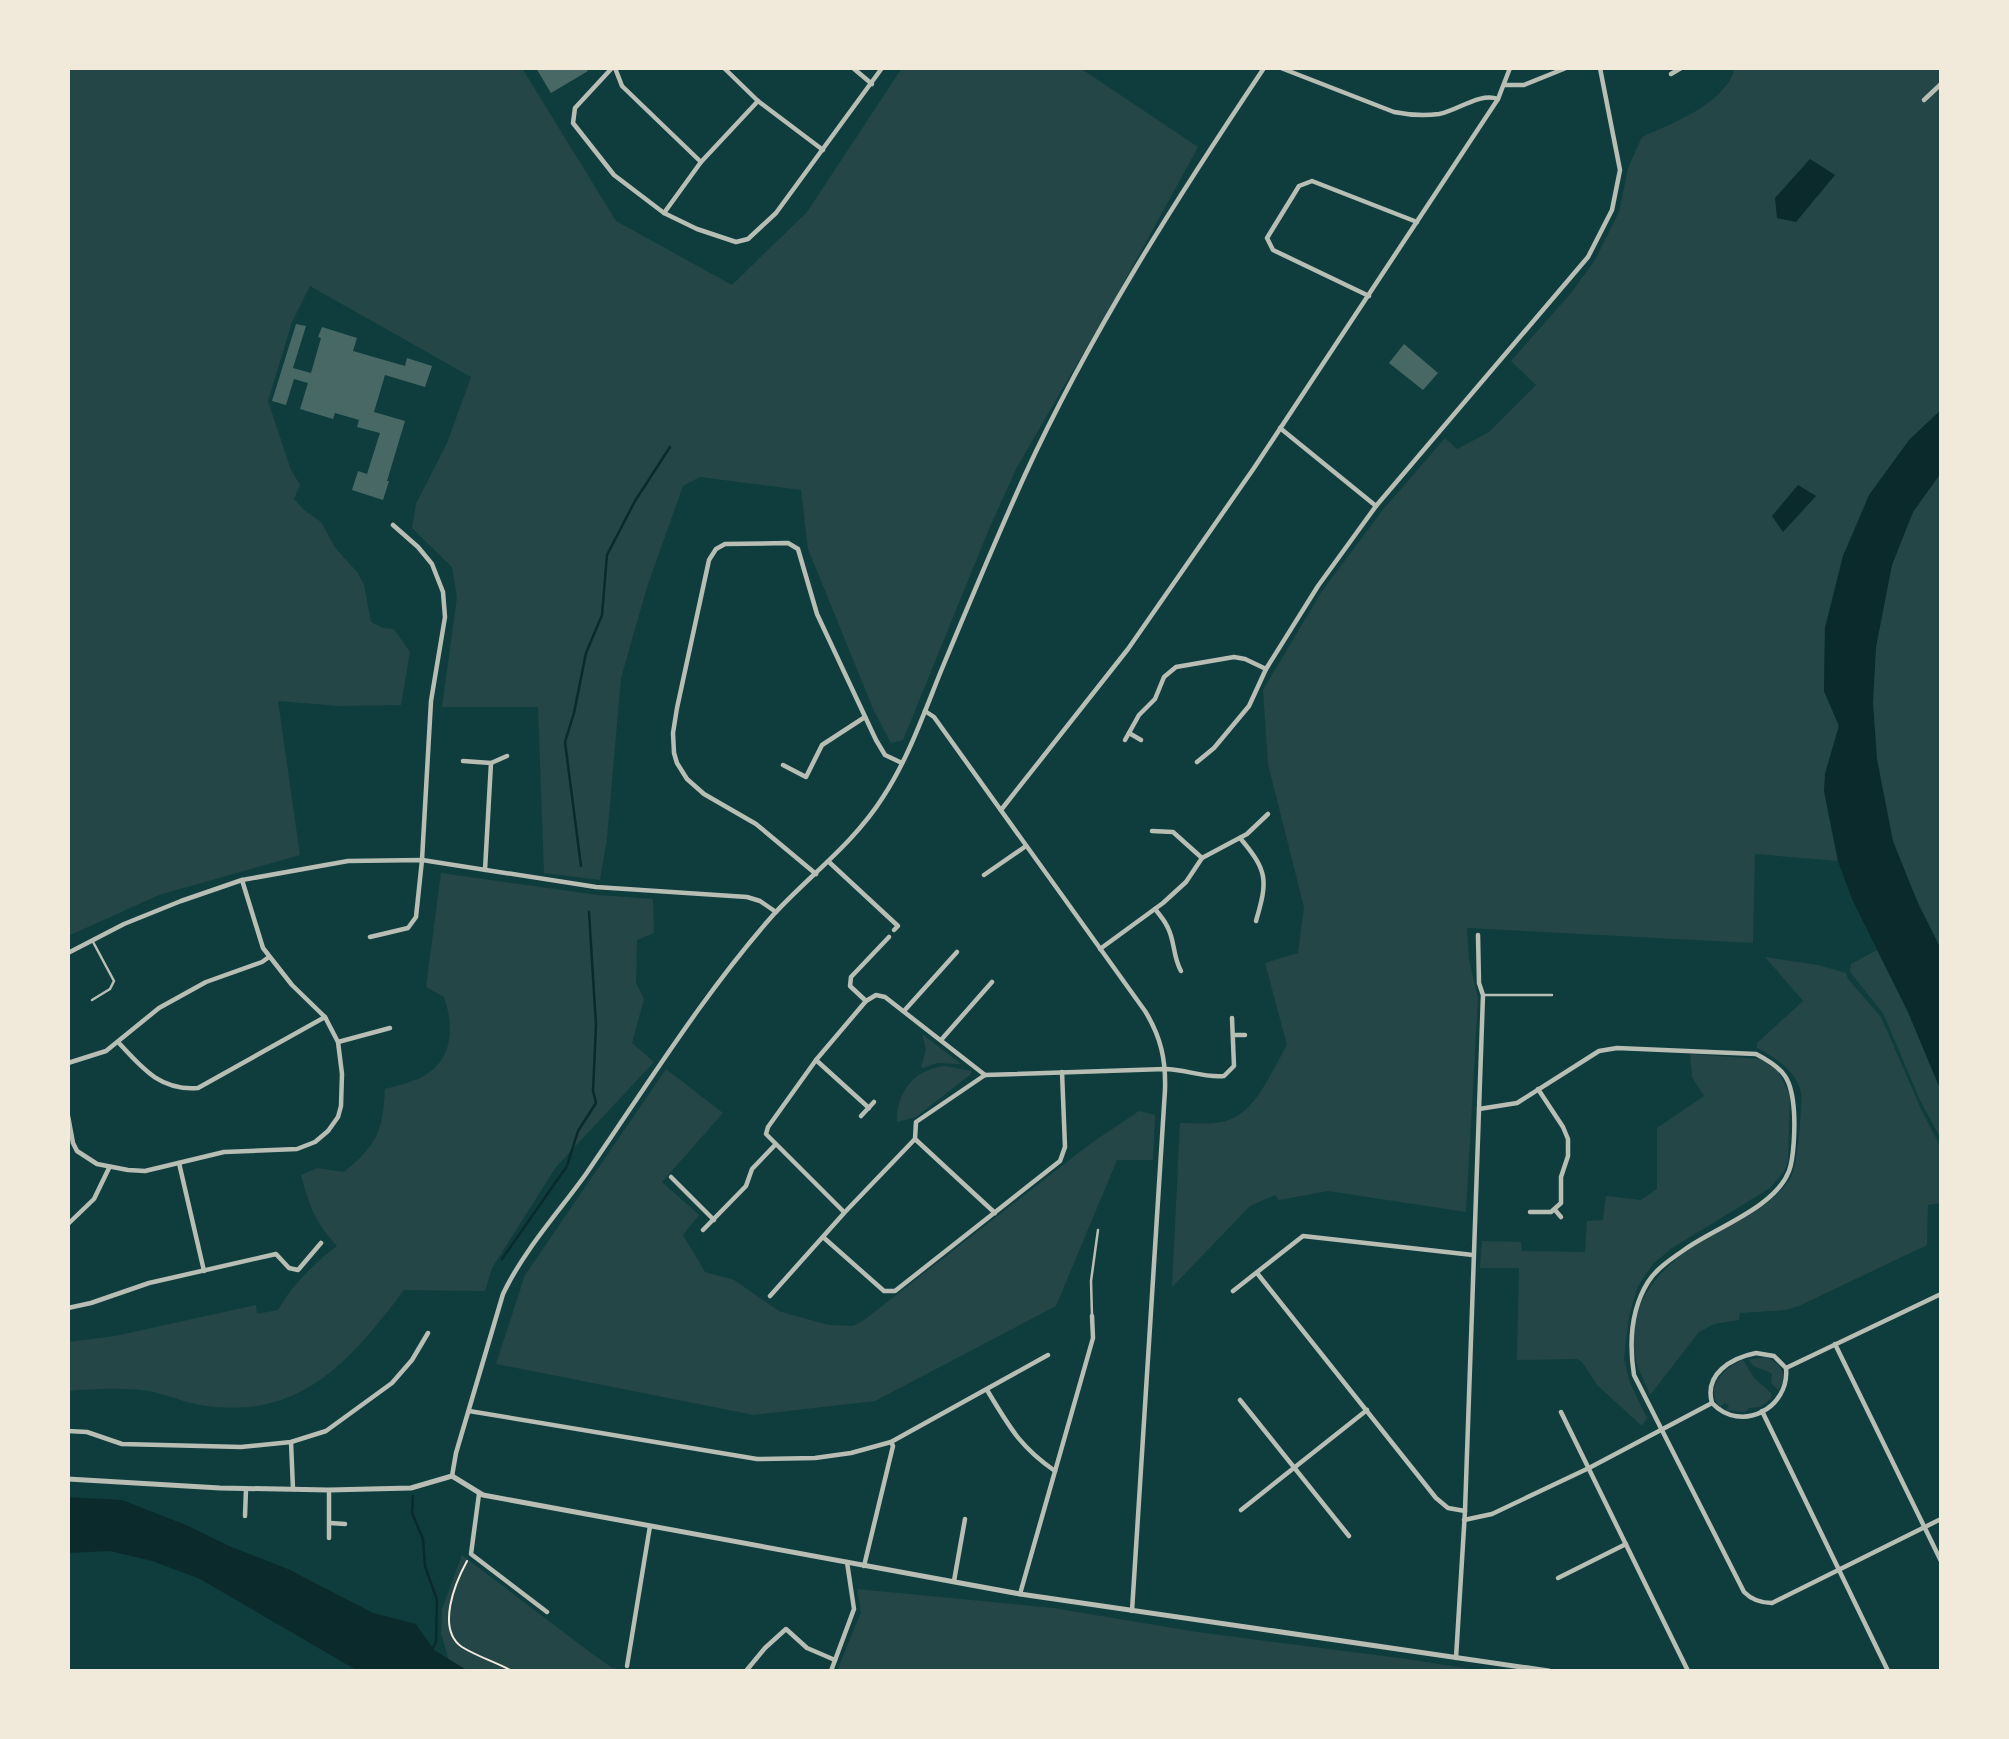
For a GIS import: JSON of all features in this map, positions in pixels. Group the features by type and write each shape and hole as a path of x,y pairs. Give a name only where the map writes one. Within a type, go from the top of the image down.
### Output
{"street":[{"path":"701,162 622,86 613,68 575,108 573,123 614,175 664,213 697,229 736,242 748,239 776,213 882,68"},
{"path":"724,68 758,101 823,150"},
{"path":"853,68 872,84"},
{"path":"452,1476 456,1453 503,1294 514,1270 584,1176 739,956 776,912 829,862 881,800 902,764 1014,498 1052,420 1177,197 1264,68"},
{"path":"1281,68 1394,112 1406,114 1441,114 1484,98 1498,99"},
{"path":"1001,810 1128,649 1280,428 1498,99 1510,68"},
{"path":"1505,85 1524,85 1566,68"},
{"path":"1197,762 1206,756 1249,706 1266,669 1318,586 1376,506 1588,257 1612,211 1620,170 1600,68"},
{"path":"1671,74 1681,68"},
{"path":"1924,100 1941,84"},
{"path":"664,213 701,162 758,101"},
{"path":"1369,296 1273,250 1267,238 1299,186 1311,181 1417,223"},
{"path":"1280,428 1376,506"},
{"path":"370,937 398,932 416,917 432,701 445,617 439,578 432,564 418,547 393,525"},
{"path":"816,874 756,824 694,786 681,771 674,753 673,733 677,708 712,554 716,549 725,544 788,543 798,549 817,614 865,718 885,755 902,764"},
{"path":"1125,740 1139,715 1155,699 1164,677 1176,667 1234,657 1266,669"},
{"path":"925,711 934,717 1154,1025 1162,1046 1165,1090 1132,1611"},
{"path":"783,765 806,777 822,745 865,718"},
{"path":"1129,733 1141,740"},
{"path":"463,761 491,763 507,756"},
{"path":"1206,756 1212,762"},
{"path":"485,870 491,763"},
{"path":"1100,949 1186,883 1202,858 1240,838 1268,814"},
{"path":"1152,831 1172,832 1202,858"},
{"path":"1240,838 1256,856 1264,873 1265,892 1256,921"},
{"path":"984,875 1026,846"},
{"path":"68,953 124,924 169,905 242,880 348,861 422,860 596,887 747,897 760,901 776,912"},
{"path":"829,862 896,928"},
{"path":"68,1116 73,1143 85,1158 109,1168 145,1171 224,1152 297,1149 314,1142 334,1124 341,1106 342,1074 338,1042 325,1017 292,985 269,957 259,939 242,880"},
{"path":"1155,909 1168,928 1175,960 1181,971"},
{"path":"1456,1658 1465,1511 1483,995 1479,983 1478,935"},
{"path":"866,1001 850,986 851,977 889,937"},
{"path":"904,1011 957,952"},
{"path":"68,1063 91,1057 118,1042 175,998 206,982 269,957"},
{"path":"941,1040 992,982"},
{"path":"845,1212 767,1137 768,1127 816,1060 866,1001 872,996 881,996 985,1075"},
{"path":"118,1042 159,1082 182,1090 198,1088 212,1082 325,1017"},
{"path":"770,1296 915,1139 916,1122 985,1075 1180,1069 1200,1076 1224,1076 1234,1066 1232,1018"},
{"path":"338,1042 390,1028"},
{"path":"1233,1035 1245,1035"},
{"path":"1479,1110 1517,1102 1600,1051 1617,1048 1756,1054 1776,1064 1786,1074 1793,1096 1795,1120 1790,1169 1783,1182 1767,1200 1669,1260 1649,1281 1638,1303 1631,1327 1634,1375 1744,1592 1749,1597 1763,1603 1772,1603 1941,1519"},
{"path":"816,1060 869,1108"},
{"path":"822,1237 884,1291 895,1291 1060,1161 1065,1147 1062,1072"},
{"path":"1530,1212 1555,1210 1560,1203 1561,1177 1569,1145 1563,1127 1538,1089"},
{"path":"861,1116 874,1102"},
{"path":"915,1139 995,1213"},
{"path":"703,1230 746,1186 752,1169 775,1145"},
{"path":"179,1163 204,1271"},
{"path":"68,1224 94,1199 109,1168"},
{"path":"671,1177 714,1220"},
{"path":"1555,1210 1561,1217"},
{"path":"1233,1292 1303,1236 1473,1255"},
{"path":"68,1308 92,1303 149,1283 276,1254 289,1268 298,1270 321,1243"},
{"path":"1257,1273 1436,1497 1448,1508 1465,1511"},
{"path":"1786,1368 1941,1294"},
{"path":"1020,1594 1093,1338 1092,1316"},
{"path":"68,1431 87,1432 122,1444 241,1447 291,1442 326,1432 392,1383 412,1360 428,1334"},
{"path":"1835,1344 1941,1560"},
{"path":"1756,1353 1768,1354 1779,1359 1786,1368 1787,1381 1782,1394 1762,1411 1747,1416 1733,1416 1712,1403 1710,1391 1713,1380 1733,1360 1756,1353"},
{"path":"469,1411 757,1459 815,1458 851,1453 891,1442 1048,1354"},
{"path":"987,1390 1017,1439 1055,1471"},
{"path":"1240,1400 1349,1536"},
{"path":"1464,1520 1492,1514 1589,1468 1712,1403"},
{"path":"1241,1510 1367,1410"},
{"path":"1762,1411 1888,1671"},
{"path":"1561,1412 1688,1671"},
{"path":"291,1442 293,1489"},
{"path":"864,1566 893,1446 891,1442"},
{"path":"68,1479 246,1489 329,1489 411,1488 452,1476"},
{"path":"452,1476 479,1494 1020,1594 1549,1671"},
{"path":"245,1516 246,1489"},
{"path":"329,1489 329,1538"},
{"path":"479,1494 471,1554 547,1612"},
{"path":"954,1581 965,1519"},
{"path":"330,1523 345,1524"},
{"path":"627,1666 650,1526"},
{"path":"1558,1578 1626,1544"},
{"path":"831,1671 854,1609 847,1562"},
{"path":"746,1671 765,1648 786,1629 807,1648 835,1660"}],"lane":[{"path":"92,940 114,981 110,989 92,1000"},
{"path":"1483,995 1552,995"},
{"path":"1092,1316 1091,1281 1098,1230"}],"path":[{"path":"471,1554 458,1578 449,1619 451,1632 456,1642 464,1648 512,1671"}],"shaded area":[{"path":"68,68 522,68 616,221 732,285 807,212 902,68 1080,68 1198,147 1117,295 1017,467 903,740 891,743 874,711 808,549 801,490 700,477 683,486 647,587 621,678 607,838 600,880 544,873 538,707 442,707 457,597 452,567 412,528 416,504 447,443 471,377 310,286 292,322 268,401 291,470 300,485 294,499 321,522 336,549 358,573 364,585 371,622 383,628 394,629 410,652 401,705 340,706 278,701 300,855 159,895 68,936"},
{"path":"1735,68 1941,68 1941,410 1909,440 1843,556 1825,628 1824,691 1839,726 1825,774 1828,812 1838,861 1755,854 1753,943 1467,928 1469,960 1478,998 1466,1212 1328,1191 1279,1200 1275,1195 1250,1206 1172,1287 1180,1123 1223,1122 1243,1112 1265,1085 1287,1045 1265,963 1298,953 1304,907 1268,764 1263,690 1322,591 1382,511 1445,438 1457,449 1489,432 1536,385 1511,361 1571,293 1595,260 1619,212 1628,168 1642,137 1682,119 1709,102 1721,92"},
{"path":"1810,159 1835,175 1796,222 1777,218 1775,198"},
{"path":"1941,410 1941,473 1913,512 1892,565 1876,647 1873,703 1877,759 1893,841 1919,906 1941,949 1941,1091 1908,1012 1852,899 1838,861 1824,791 1825,774 1839,726 1824,691 1825,628 1843,556 1869,495 1909,440"},
{"path":"1941,473 1941,949 1909,883 1893,842 1876,763 1873,720 1878,631 1886,588 1913,512"},
{"path":"1798,485 1816,496 1783,532 1772,516"},
{"path":"441,873 598,895 653,899 654,933 637,940 636,983 644,999 632,1043 654,1062 556,1167 492,1268 485,1291 404,1290 341,1363 317,1382 291,1396 263,1405 231,1408 195,1404 134,1389 68,1391 68,1342 115,1336 256,1305 257,1314 278,1310 304,1275 337,1246 314,1213 301,1175 317,1168 344,1172 364,1154 376,1136 380,1127 385,1089 418,1079 430,1072 445,1054 450,1033 444,997 426,987"},
{"path":"1877,950 1908,1012 1941,1091 1941,1139 1920,1100 1883,1013 1850,972 1851,964"},
{"path":"1765,957 1818,965 1846,973 1848,979 1881,1017 1941,1148 1941,1203 1928,1205 1927,1245 1801,1305 1786,1310 1740,1313 1739,1320 1714,1324 1699,1332 1650,1395 1636,1361 1634,1338 1636,1318 1643,1299 1667,1267 1683,1253 1771,1199 1788,1181 1795,1166 1801,1092 1790,1071 1778,1060 1757,1048 1757,1043 1803,1001"},
{"path":"922,1034 961,1064 937,1063 921,1067 926,1050"},
{"path":"1690,1054 1760,1059 1778,1071 1790,1095 1788,1161 1784,1172 1770,1188 1672,1248 1653,1264 1638,1286 1629,1316 1624,1359 1630,1383 1647,1418 1642,1426 1597,1385 1582,1362 1577,1359 1517,1360 1519,1268 1480,1268 1482,1241 1521,1242 1522,1251 1585,1252 1587,1221 1603,1220 1606,1196 1641,1200 1657,1189 1657,1128 1704,1096 1692,1077"},
{"path":"945,1066 971,1071 971,1074 916,1117 897,1122 900,1101 909,1084 925,1072"},
{"path":"666,1069 723,1113 662,1182 699,1215 683,1235 705,1272 734,1280 779,1311 829,1325 853,1326 864,1320 1090,1144 1139,1111 1155,1115 1153,1160 1117,1160 1056,1306 875,1401 754,1415 496,1364 525,1275"},
{"path":"1766,1357 1782,1371 1782,1385 1778,1390 1771,1383 1772,1374 1755,1367 1749,1359"},
{"path":"1743,1360 1754,1378 1771,1393 1771,1399 1760,1407 1749,1408 1745,1412 1726,1410 1729,1406 1725,1403 1720,1407 1715,1400 1715,1386 1723,1373"},
{"path":"68,1497 122,1500 288,1569 373,1613 416,1624 434,1650 468,1671 358,1671 200,1579 152,1561 110,1551 68,1553"},
{"path":"462,1555 591,1653 611,1667 623,1671 468,1671 449,1661 441,1633 442,1609"},
{"path":"857,1589 1053,1608 1197,1632 1483,1671 837,1671 861,1612"}],"building":[{"path":"536,68 586,68 588,71 551,93"},
{"path":"296,324 306,326 293,368 311,373 322,327 357,338 353,351 405,366 407,358 432,366 425,387 385,375 374,412 405,421 383,500 352,490 358,471 367,474 380,433 357,427 359,420 335,413 333,419 300,409 308,383 294,379 286,405 272,401"},
{"path":"1404,344 1438,373 1423,390 1389,363"}],"waterway":[{"path":"581,866 565,742 586,653 602,615 607,555 635,501 670,447"},
{"path":"502,1259 567,1166 578,1131 596,1103 593,1091 596,1025 589,912"},
{"path":"413,1496 412,1513 423,1539 425,1566 437,1600 436,1642 431,1651"}]}
